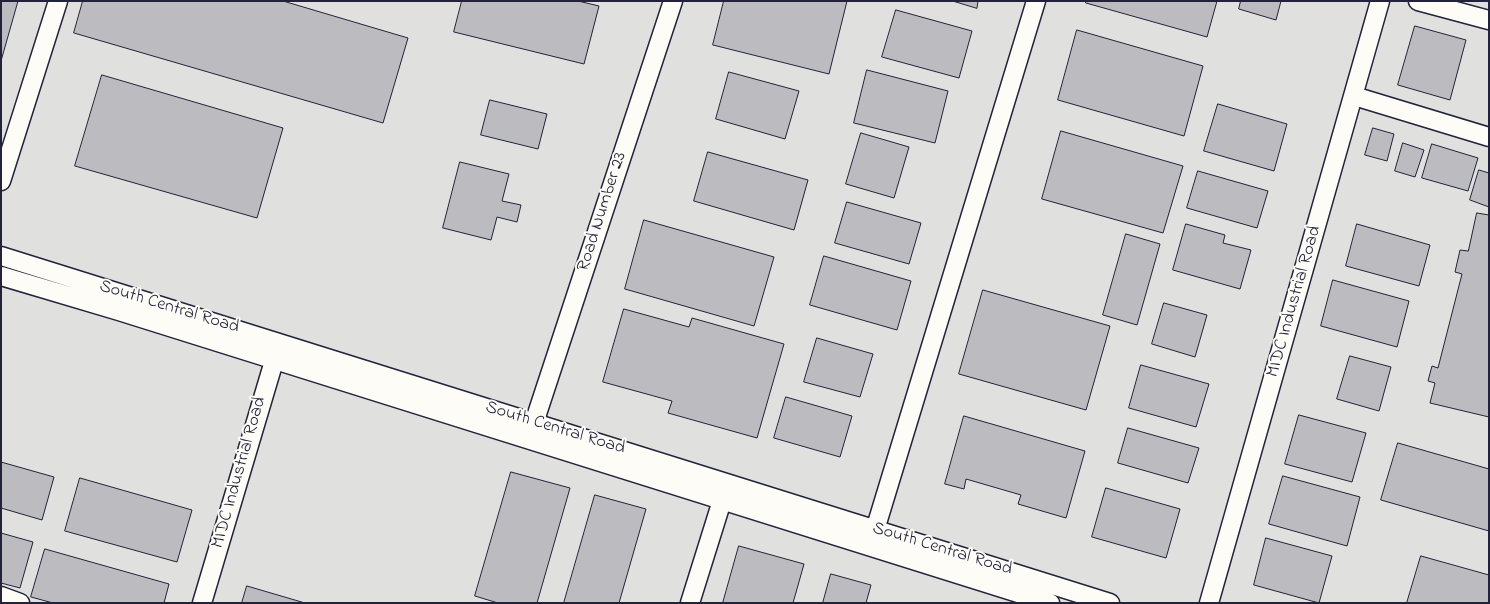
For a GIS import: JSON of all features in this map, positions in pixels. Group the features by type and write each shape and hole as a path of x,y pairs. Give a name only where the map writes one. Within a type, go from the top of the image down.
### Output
{"street":[{"path":"1,181 58,1"},
{"name":"Road Number 23","path":"534,423 672,1"},
{"path":"875,530 1036,1"},
{"name":"MIDC Industrial Road","path":"1209,603 1380,1"},
{"path":"1418,1 1489,20"},
{"path":"1354,96 1489,137"},
{"name":"South Central Road","path":"1,256 1110,603"},
{"name":"South Central Road","path":"1,276 119,311 1050,603"},
{"name":"MIDC Industrial Road","path":"202,603 280,343"},
{"path":"690,603 728,483"},
{"path":"1,596 20,603"}],"shaded area":[{"path":"1,1 1489,1 1489,603 1,603"}],"building":[{"path":"1,1 18,1 1,61"},
{"path":"83,1 283,1 408,38 383,123 74,33"},
{"path":"462,1 578,1 599,6 584,64 454,32"},
{"path":"724,1 847,1 829,74 713,45"},
{"path":"953,1 978,1 977,8"},
{"path":"1086,1 1217,1 1207,37 1086,3"},
{"path":"1241,1 1281,1 1276,20 1239,9"},
{"path":"896,10 972,31 959,78 882,57"},
{"path":"1415,26 1466,40 1450,100 1398,85"},
{"path":"1077,30 1203,66 1184,136 1058,100"},
{"path":"867,70 948,91 935,143 854,123"},
{"path":"729,72 799,91 785,139 716,119"},
{"path":"102,75 283,128 257,218 75,166"},
{"path":"490,100 547,114 538,149 481,135"},
{"path":"1218,104 1287,124 1274,171 1204,151"},
{"path":"1373,128 1394,134 1387,161 1365,155"},
{"path":"1061,131 1183,166 1163,233 1042,199"},
{"path":"861,133 909,147 894,198 846,184"},
{"path":"1403,143 1424,150 1415,177 1395,171"},
{"path":"1432,144 1478,158 1468,191 1422,178"},
{"path":"708,152 808,180 794,230 694,201"},
{"path":"460,162 509,174 502,201 521,205 517,222 497,217 491,240 443,228"},
{"path":"1479,170 1489,173 1489,207 1470,200"},
{"path":"1198,171 1268,191 1257,228 1187,208"},
{"path":"847,202 921,223 909,264 835,243"},
{"path":"1477,213 1489,215 1489,417 1430,403 1435,383 1428,381 1432,366 1438,368 1462,274 1455,272 1460,250 1468,251"},
{"path":"644,220 774,257 754,326 625,289"},
{"path":"1186,224 1225,235 1223,243 1251,250 1240,289 1173,270"},
{"path":"1357,224 1430,245 1419,286 1346,266"},
{"path":"1126,234 1160,244 1137,325 1103,315"},
{"path":"824,256 911,281 897,330 810,305"},
{"path":"1333,280 1409,301 1397,347 1321,326"},
{"path":"983,290 1110,326 1086,410 959,374"},
{"path":"1164,303 1207,315 1195,357 1152,344"},
{"path":"624,309 689,327 692,318 784,344 757,438 668,413 672,401 603,382"},
{"path":"817,338 873,354 860,397 804,382"},
{"path":"1350,356 1391,367 1379,411 1337,399"},
{"path":"1141,365 1209,384 1196,427 1129,408"},
{"path":"786,397 852,416 840,457 774,438"},
{"path":"1299,415 1366,433 1352,482 1285,464"},
{"path":"964,416 1085,451 1066,518 1018,504 1021,495 966,479 964,489 945,484"},
{"path":"1128,428 1199,448 1188,483 1118,463"},
{"path":"1398,443 1489,469 1489,531 1381,500"},
{"path":"1,462 54,477 42,520 1,508"},
{"path":"511,472 570,488 537,603 498,603 475,596"},
{"path":"1283,476 1360,497 1347,546 1269,524"},
{"path":"80,478 192,510 177,562 65,531"},
{"path":"1106,488 1180,509 1166,558 1092,537"},
{"path":"595,495 646,509 619,603 564,603"},
{"path":"1,533 33,542 20,588 1,583"},
{"path":"1266,538 1332,556 1319,603 1254,585"},
{"path":"739,546 804,564 793,603 723,603"},
{"path":"45,549 169,584 164,603 53,603 31,597"},
{"path":"1421,556 1489,575 1489,603 1407,603"},
{"path":"831,574 871,585 866,603 823,603"},
{"path":"247,586 305,603 242,603"}]}
